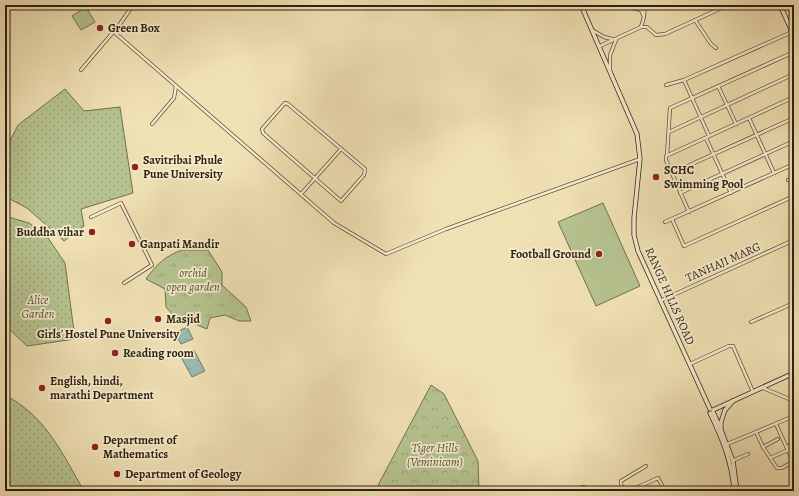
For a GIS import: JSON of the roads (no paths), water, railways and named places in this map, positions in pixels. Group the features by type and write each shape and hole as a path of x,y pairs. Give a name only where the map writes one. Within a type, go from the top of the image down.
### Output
{"street":[{"path":"81,70 114,32 133,5"},
{"name":"RANGE HILLS ROAD","path":"581,5 637,134 640,159 634,218 634,234 638,252 721,430 726,444"},
{"path":"629,5 632,8 641,10 644,17"},
{"path":"641,27 645,5"},
{"path":"600,46 616,40 641,27 647,27 656,35 665,34 728,5"},
{"path":"780,5 794,36"},
{"path":"695,20 711,44 716,48"},
{"path":"592,30 604,37 616,40"},
{"path":"114,32 334,223 386,254 446,229 640,159"},
{"path":"666,85 684,80 792,32"},
{"path":"610,72 611,52 616,40"},
{"path":"689,212 666,160 670,108 794,52"},
{"path":"669,132 794,74"},
{"path":"684,80 701,117 714,154 731,193"},
{"path":"152,124 174,98 176,85"},
{"path":"718,86 736,124"},
{"path":"667,156 794,97"},
{"path":"288,104 341,149 365,169 364,175 341,200 263,133 262,129 283,105 288,104"},
{"path":"749,118 774,173"},
{"path":"672,173 794,118"},
{"path":"680,193 794,141"},
{"path":"301,194 341,149"},
{"path":"665,222 794,164"},
{"path":"788,180 794,177"},
{"path":"672,219 684,246 794,196"},
{"path":"91,217 121,203 152,265 124,283"},
{"name":"TANHAJI MARG","path":"660,301 794,240"},
{"path":"751,322 794,303"},
{"path":"689,364 729,346 733,346 753,392"},
{"path":"735,491 731,461 726,444 721,437 712,411 794,373"},
{"path":"763,387 794,401"},
{"path":"721,430 723,412 733,401"},
{"path":"726,444 794,416"},
{"path":"756,432 763,447 777,468 782,468 794,462 776,424"},
{"path":"763,447 778,439"},
{"path":"770,458 794,444"},
{"path":"731,461 748,454"},
{"path":"624,491 621,480 646,466"},
{"path":"629,491 658,478 665,491"},
{"path":"571,491 584,486 588,491"}],"water":[{"path":"187,327 193,339 181,344 175,333"},
{"path":"194,350 205,371 192,377 181,357"}],"place":[{"name":"Green Box","path":"100,28"},
{"name":"Savitribai Phule Pune University","path":"135,167"},
{"name":"SCHC Swimming Pool","path":"656,177"},
{"name":"Buddha vihar","path":"92,232"},
{"name":"Ganpati Mandir","path":"132,244"},
{"name":"Football Ground","path":"599,254"},
{"name":"Masjid","path":"158,319"},
{"name":"Girls' Hostel Pune University","path":"108,321"},
{"name":"Reading room","path":"115,353"},
{"name":"English, hindi, marathi Department","path":"42,388"},
{"name":"Department of Mathematics","path":"95,447"},
{"name":"Department of Geology","path":"117,474"}],"park label":[{"name":"orchid open garden","path":"193,280"},
{"name":"Alice Garden","path":"38,307"},
{"name":"Tiger Hills (Veminicom)","path":"435,455"}]}
